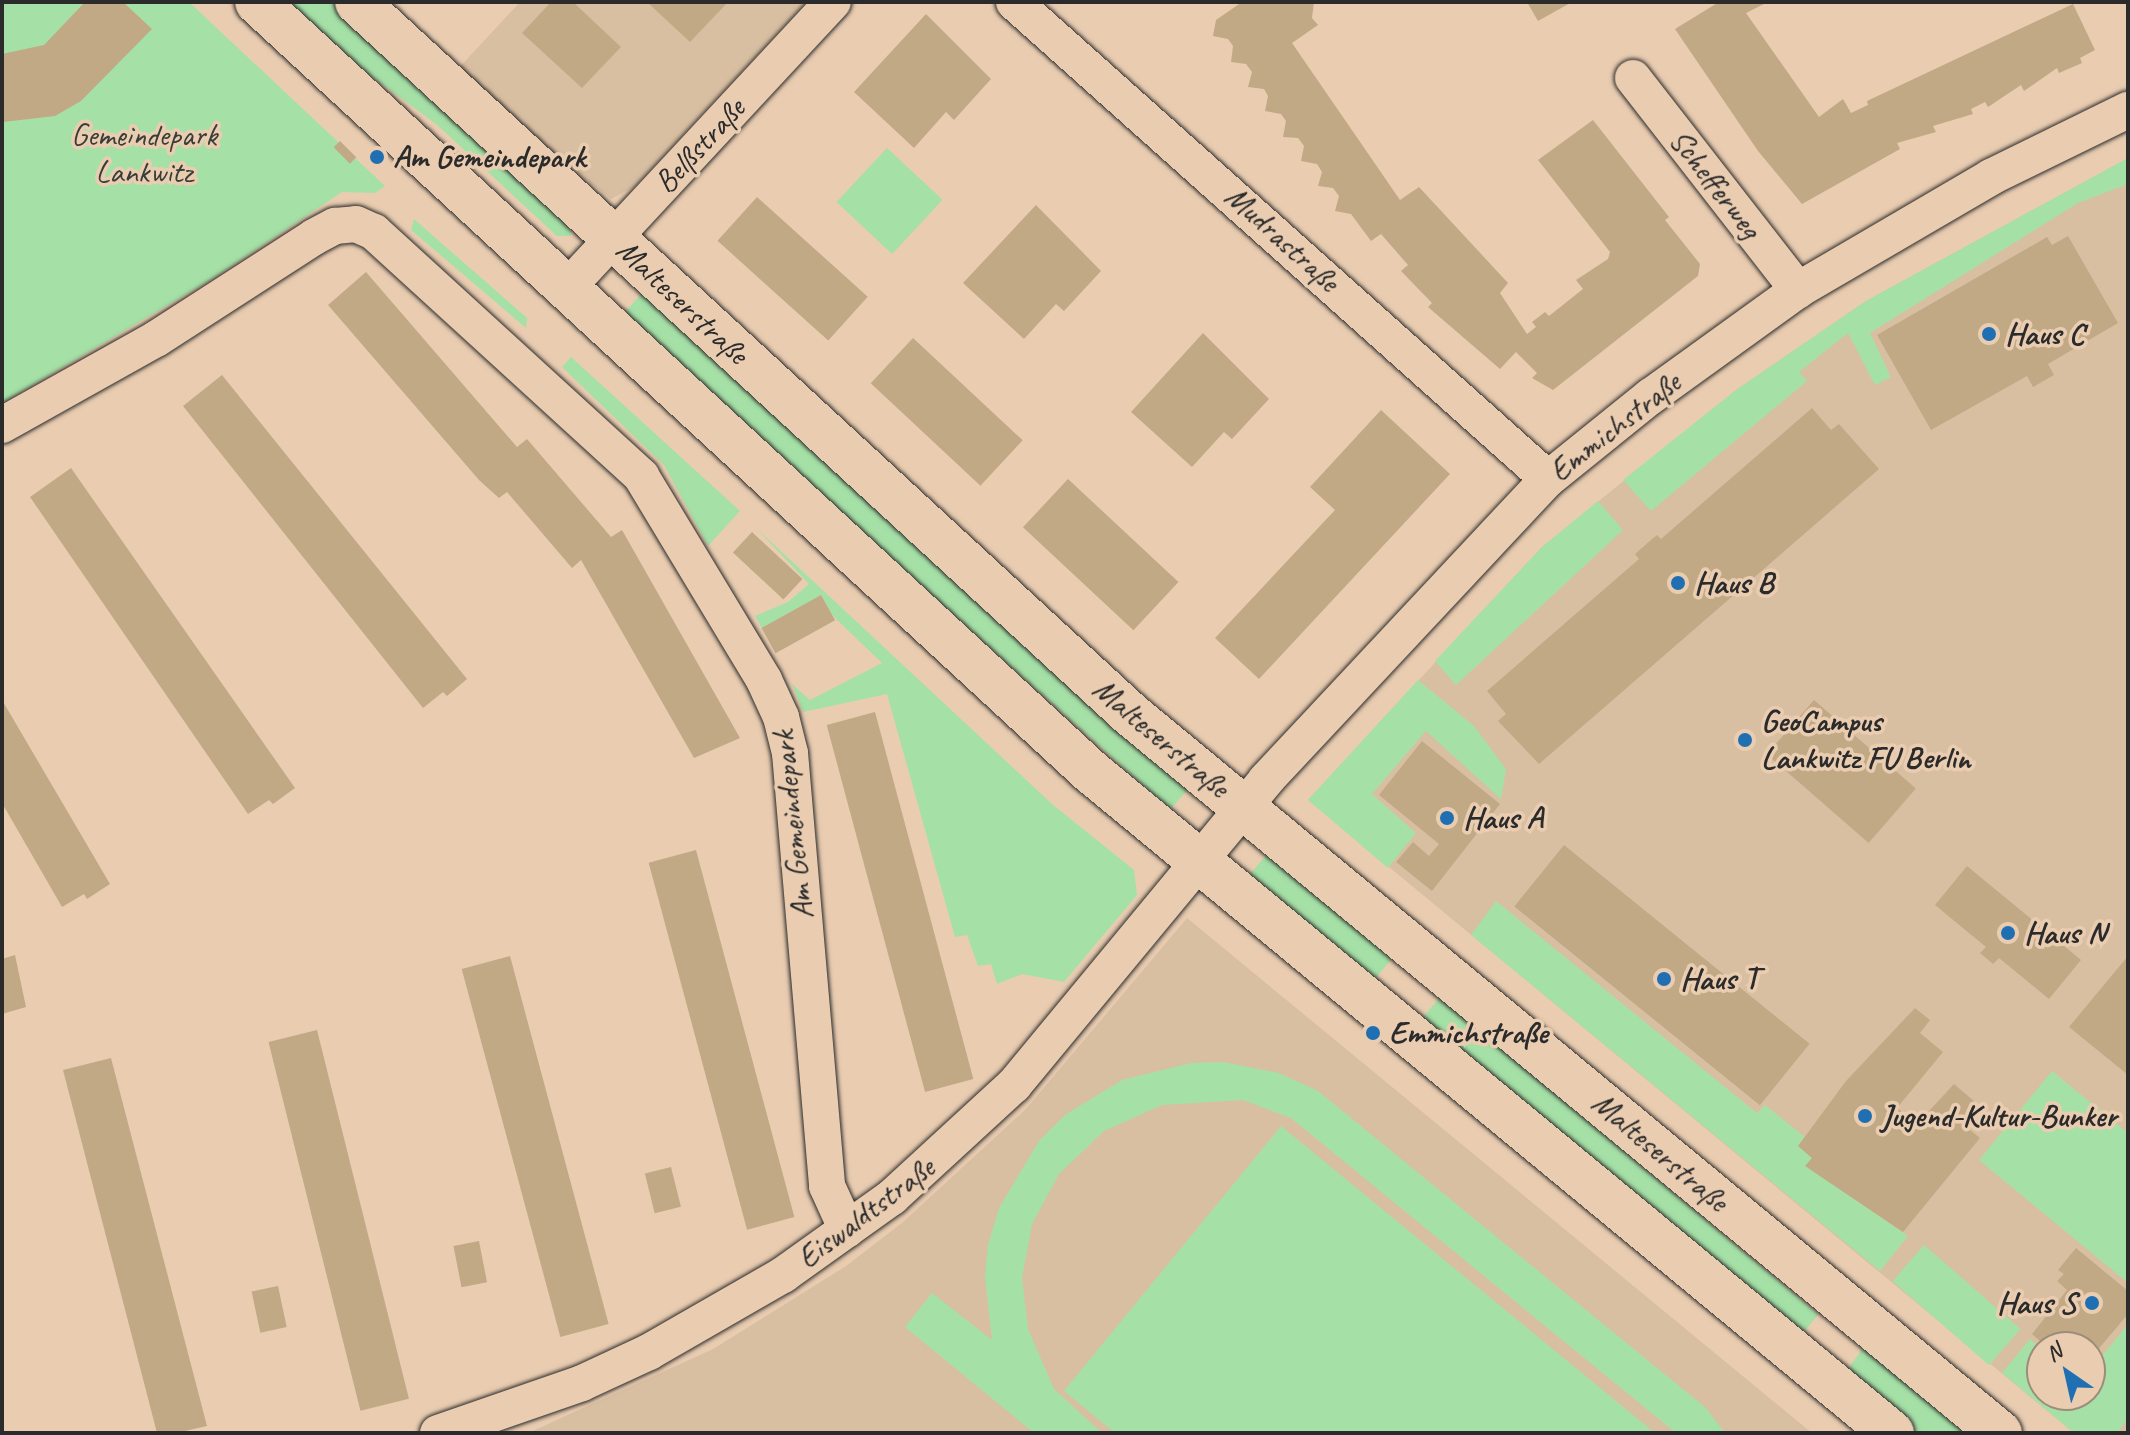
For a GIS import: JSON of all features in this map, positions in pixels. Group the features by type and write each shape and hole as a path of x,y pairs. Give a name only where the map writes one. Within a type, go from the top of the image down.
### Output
{"main road":[{"path":"257,2 1090,771 1892,1433"},
{"name":"Malteserstraße","path":"357,2 1129,713 2000,1433"},
{"path":"1384,1016 1429,961"},
{"path":"1812,1367 1855,1313"}],"street":[{"name":"Belßstraße","path":"566,289 833,2"},
{"name":"Mudrastraße","path":"1014,2 1548,479"},
{"name":"Schefferweg","path":"1633,78 1798,290"},
{"name":"Emmichstraße","path":"1199,863 1243,808 1548,479 1651,396 1798,290 1991,177 2128,110"},
{"name":"Am Gemeindepark","path":"2,425 156,339 314,237 335,226 356,224 385,243 641,476 764,680 781,717 790,753 827,1186 847,1230"},
{"name":"Eiswaldtstraße","path":"438,1433 582,1383 649,1352 783,1275 847,1230 937,1161 1014,1085 1199,863"}],"shaded area":[{"path":"520,2 806,2 634,187 611,199 587,180 580,188 455,72"},
{"name":"GeoCampus Lankwitz FU Berlin","path":"2128,158 2128,1433 2074,1433 2047,1411 2106,1411 2106,1331 2026,1331 2026,1393 1308,800 1542,547 1736,390 1866,301"},
{"path":"1187,918 1812,1433 528,1433 713,1349 846,1266 903,1222 1026,1109"}],"green space":[{"name":"Gemeindepark Lankwitz","path":"2,2 189,2 385,186 375,193 342,192 212,279 2,403"},
{"path":"283,2 331,2 570,223 571,236 557,236 436,124 340,53"},
{"path":"887,148 943,200 892,254 837,202"},
{"path":"2128,158 2128,184 2078,203 1870,333 1891,377 1875,385 1848,333 1799,372 1807,381 1651,511 1623,480 1736,390 1866,301"},
{"path":"414,219 527,318 526,328 411,230"},
{"path":"643,292 1191,786 1170,810 622,316"},
{"path":"571,357 740,511 708,546 664,465 562,367"},
{"path":"1598,501 1623,530 1456,685 1435,661 1542,547"},
{"path":"756,528 1052,804 1134,870 1137,895 1064,982 1022,974 997,984 991,964 978,966 967,935 955,937 887,694 803,712 792,684 810,700 882,663 832,615 821,595 762,628 755,616 788,602 809,584"},
{"path":"1418,680 1474,726 1506,769 1501,799 1426,731 1372,794 1416,833 1388,868 1308,800"},
{"path":"1267,854 1392,959 1371,984 1246,879"},
{"path":"1496,901 1757,1113 1765,1105 1805,1137 1798,1146 1812,1158 1806,1166 1908,1236 1880,1271 1471,935"},
{"path":"1440,997 1818,1315 1800,1337 1421,1019"},
{"path":"1223,1062 1279,1073 1318,1091 1706,1408 1725,1433 1676,1433 1291,1118 1243,1100 1162,1105 1104,1131 1059,1174 1032,1224 1022,1278 1028,1329 1054,1389 1102,1433 1034,1433 905,1327 932,1293 992,1340 985,1277 988,1245 999,1208 1039,1141 1065,1115 1122,1080 1191,1063"},
{"path":"2052,1071 2128,1133 2128,1283 1979,1160"},
{"path":"1281,1126 1655,1433 1115,1433 1064,1391"},
{"path":"1924,1245 2021,1329 1989,1365 1893,1281"},
{"path":"2128,1324 2128,1419 2117,1433 2074,1433 2048,1411 2106,1411 2106,1351"},
{"path":"2026,1344 2026,1393 2002,1373"},
{"path":"1863,1348 1970,1433 1918,1433 1845,1373"}],"building":[{"path":"85,2 123,2 152,29 81,101 55,116 3,122 2,54 44,45"},
{"path":"551,2 573,2 621,47 582,88 522,33"},
{"path":"647,2 728,2 690,42"},
{"path":"1242,2 1314,2 1312,18 1318,25 1292,43 1400,200 1419,187 1508,283 1500,293 1527,334 1536,327 1532,322 1545,312 1549,316 1583,289 1576,280 1608,259 1610,252 1538,160 1593,120 1669,217 1665,220 1700,264 1698,276 1553,390 1532,378 1537,373 1516,352 1500,369 1428,307 1432,303 1401,271 1408,265 1381,234 1371,241 1351,214 1335,211 1339,196 1333,188 1318,186 1322,172 1317,164 1301,161 1304,146 1298,138 1283,137 1286,121 1281,114 1265,111 1268,96 1264,89 1248,87 1252,72 1246,64 1231,62 1233,46 1228,39 1213,36 1216,20"},
{"path":"1527,2 1572,2 1538,21"},
{"path":"1719,2 1768,2 1746,13 1819,117 1843,99 1851,113 1868,105 1867,101 2073,4 2095,50 2080,58 2082,63 2059,73 2057,68 2024,91 2021,85 1988,107 1985,102 1971,109 1973,114 1933,126 1936,132 1897,143 1900,149 1802,204 1758,151 1675,29"},
{"path":"926,14 991,79 954,120 946,112 914,148 854,92"},
{"path":"340,141 356,157 350,164 334,147"},
{"path":"757,197 868,297 828,341 718,241"},
{"path":"1036,205 1101,271 1064,311 1056,304 1024,339 963,283"},
{"name":"Haus C","path":"2068,236 2118,323 2048,364 2054,375 2033,387 2027,376 1931,430 1877,335 2047,237 2052,245"},
{"path":"366,272 517,447 527,439 611,537 622,530 740,738 694,758 581,560 572,568 507,492 499,498 479,480 328,305"},
{"path":"1203,333 1269,399 1232,439 1224,432 1192,467 1131,412"},
{"path":"913,338 1023,440 980,486 871,383"},
{"path":"222,375 467,679 447,696 443,692 423,708 183,406"},
{"name":"Haus B","path":"1812,408 1831,430 1839,424 1879,469 1539,764 1498,721 1506,714 1487,691 1639,559 1635,554 1652,539 1657,535 1661,539"},
{"path":"1381,410 1450,474 1259,679 1215,638 1335,510 1310,487"},
{"path":"71,468 295,788 273,804 269,800 248,814 30,497"},
{"path":"1068,479 1178,582 1133,630 1023,527"},
{"path":"752,532 802,579 783,600 733,552"},
{"path":"821,595 835,620 776,653 762,628"},
{"path":"2,700 110,884 87,899 84,894 62,907 2,803"},
{"path":"1814,700 1916,789 1869,843 1767,754"},
{"path":"875,712 973,1079 925,1092 827,725"},
{"name":"Haus A","path":"1422,741 1500,804 1432,891 1396,862 1413,842 1429,856 1439,844 1379,795"},
{"name":"Haus T","path":"1564,845 1810,1044 1760,1105 1514,906"},
{"path":"696,850 794,1217 747,1230 649,863"},
{"name":"Haus N","path":"1967,866 2081,960 2049,999 1999,958 1993,964 1980,953 1986,947 1935,905"},
{"path":"15,955 26,1007 2,1014 2,959"},
{"path":"510,956 609,1324 560,1337 462,969"},
{"path":"2128,956 2128,1075 2069,1027"},
{"name":"Jugend-Kultur-Bunker","path":"1915,1008 1930,1020 1920,1033 1943,1052 1897,1108 1917,1124 1954,1084 1981,1107 1965,1126 1980,1138 1903,1232 1805,1166 1812,1158 1798,1146 1846,1081"},
{"path":"317,1030 409,1399 360,1411 268,1042"},
{"path":"111,1058 207,1426 176,1433 157,1433 63,1070"},
{"path":"671,1167 681,1207 655,1213 645,1174"},
{"path":"479,1241 487,1282 461,1287 453,1246"},
{"name":"Haus S","path":"2076,1248 2128,1291 2128,1314 2106,1340 2106,1331 2034,1331 2067,1290 2057,1281 2064,1274 2058,1270"},
{"path":"278,1286 287,1327 260,1333 252,1292"}],"place":[{"name":"Am Gemeindepark","path":"377,157"},
{"name":"Haus C","path":"1989,334"},
{"name":"Haus B","path":"1678,583"},
{"name":"GeoCampus Lankwitz FU Berlin","path":"1745,740"},
{"name":"Haus A","path":"1447,818"},
{"name":"Haus N","path":"2008,933"},
{"name":"Haus T","path":"1664,979"},
{"name":"Emmichstraße","path":"1373,1033"},
{"name":"Jugend-Kultur-Bunker","path":"1865,1116"},
{"name":"Haus S","path":"2092,1303"}]}
